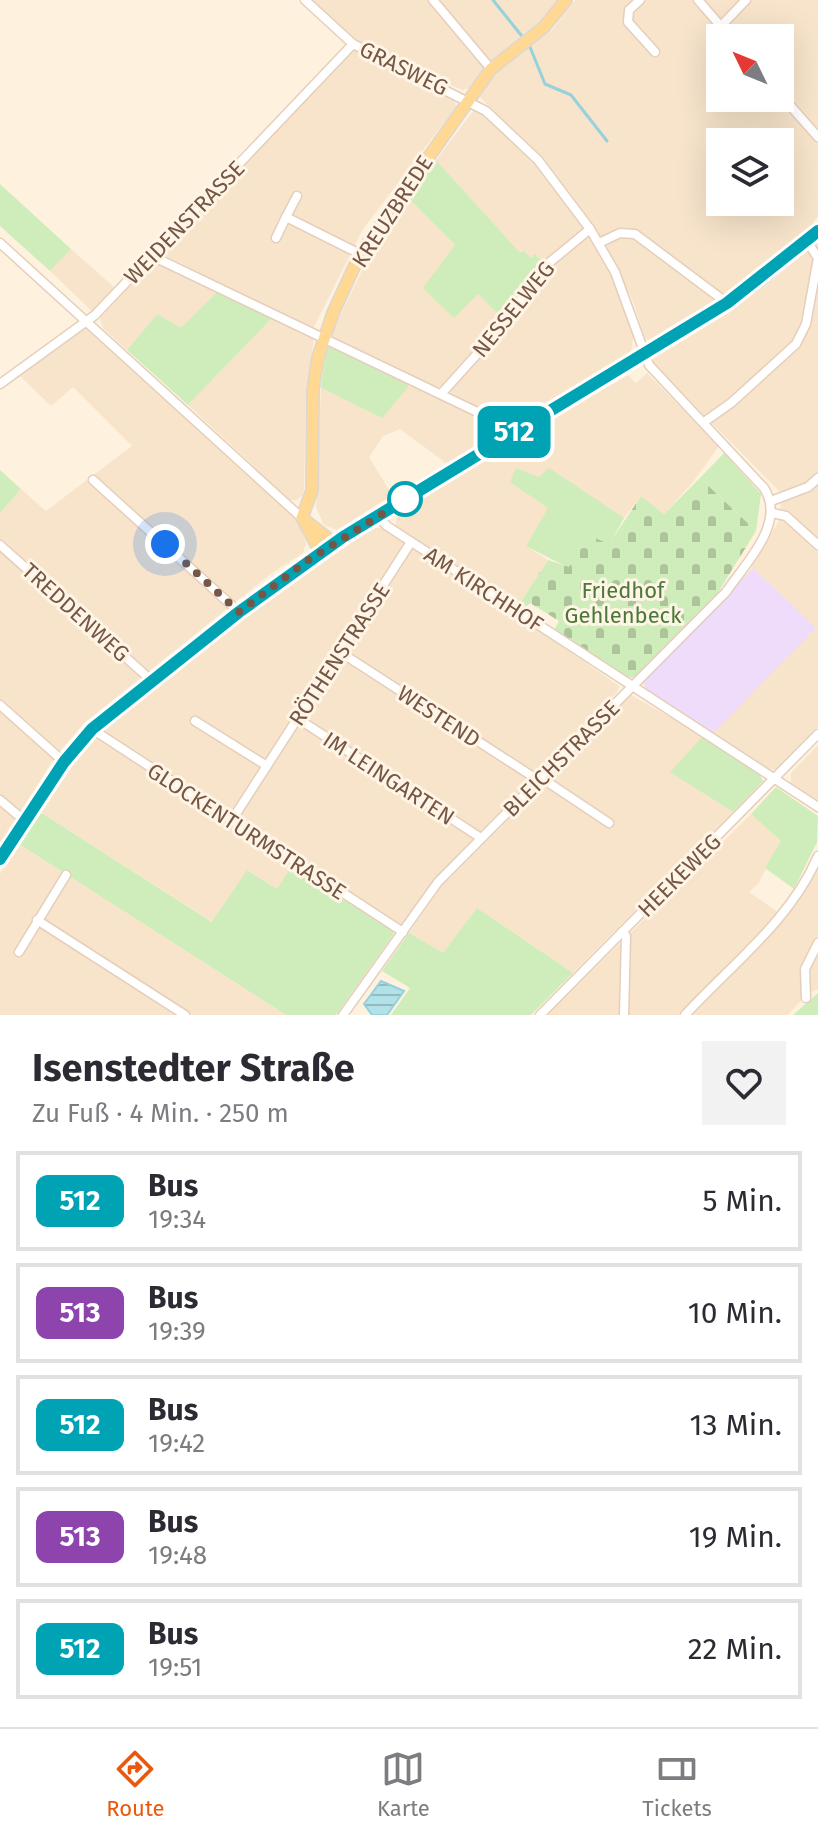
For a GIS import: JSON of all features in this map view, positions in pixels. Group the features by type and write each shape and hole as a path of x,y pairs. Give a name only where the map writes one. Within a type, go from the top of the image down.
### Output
{"main road":[{"name":"KREUZBREDE","path":"302,518 312,490 313,390 323,338 360,254 491,69 544,27 566,0"},
{"path":"0,859 64,762 92,729 239,612 334,543 727,303 818,232"},
{"path":"302,518 334,543"},
{"path":"302,518 320,552"}],"street":[{"name":"GRASWEG","path":"305,0 353,44 469,100 512,132 538,160 599,243 629,304 643,354"},
{"path":"433,0 491,69"},
{"path":"640,0 629,10 628,22 655,52"},
{"path":"698,0 719,24"},
{"path":"723,24 746,0"},
{"name":"WEIDENSTRASSE","path":"0,384 87,322 353,44"},
{"path":"794,110 818,137"},
{"path":"276,238 297,196"},
{"path":"286,217 360,254"},
{"name":"NESSELWEG","path":"441,394 506,322 544,267 590,229"},
{"path":"599,243 620,233 635,234 727,303"},
{"path":"704,422 731,403 800,338 818,258 807,241"},
{"path":"0,243 302,518"},
{"path":"152,256 496,421 510,434"},
{"path":"643,354 649,365 764,488 771,501 808,487 818,478"},
{"path":"93,480 239,612"},
{"name":"BLEICHSTRASSE","path":"343,1015 438,882 726,592 761,542 772,513 771,501"},
{"path":"772,513 786,516 818,545"},
{"name":"AM KIRCHHOF","path":"378,516 411,542 818,807"},
{"name":"RÖTHENSTRASSE","path":"232,820 411,542"},
{"name":"TREDDENWEG","path":"0,545 151,680"},
{"name":"WESTEND","path":"340,652 609,823"},
{"path":"0,705 64,762"},
{"name":"IM LEINGARTEN","path":"297,718 481,838"},
{"path":"195,721 267,766"},
{"name":"GLOCKENTURMSTRASSE","path":"92,729 403,932"},
{"name":"HEEKEWEG","path":"540,1015 818,734"},
{"path":"0,800 25,821"},
{"path":"685,1015 785,910 818,856"},
{"path":"19,952 66,875"},
{"path":"37,920 185,1015"},
{"path":"622,932 626,936 624,1015"},
{"path":"806,998 805,969 818,943"}],"shaded area":[{"path":"310,0 557,0 540,21 487,63 470,88 462,90 354,41"},
{"path":"575,0 818,0 818,216 806,233 757,276 650,341 645,338 633,301 602,240 570,193 480,97 496,71 552,30"},
{"path":"352,49 454,96 456,107 363,229 313,329 165,256 163,250"},
{"path":"473,111 481,111 508,134 536,164 583,228 544,263 520,254 436,160"},
{"path":"408,198 455,245 424,289 478,293 503,319 446,385 435,388 334,339 332,332 381,232"},
{"path":"589,237 614,274 634,335 631,352 510,424 451,396 451,388 545,268 578,240"},
{"path":"818,241 818,727 777,769 768,770 645,691 643,682 749,572 780,519 781,493 653,364 654,356 767,285"},
{"path":"71,249 116,289 94,313 50,271"},
{"path":"159,263 217,292 181,329 157,314 127,350 103,328 100,318 150,265"},
{"path":"272,318 310,334 314,339 306,389 304,489 297,500 290,500 188,405"},
{"path":"85,326 299,521 306,543 303,553 272,573 84,723 55,757 0,845 0,513 21,489 46,511 132,446 73,387 51,406 18,374"},
{"path":"647,373 719,446 693,482 664,514 641,496 624,518 588,495 539,477 511,482 549,508 526,546 548,560 518,606 395,526 397,517 424,496 628,375 636,383"},
{"path":"407,382 496,425 498,432 446,463 400,429 383,436 369,457 392,495 337,530 324,525 316,507 321,388 382,418"},
{"path":"373,528 381,528 514,613 619,686 618,691 435,879 404,922 394,930 277,889 247,870 213,922 40,812 73,762 120,713 218,636"},
{"path":"753,568 816,628 713,733 646,690 644,682"},
{"path":"631,695 703,736 671,772 733,812 573,973 477,908 443,954 409,933 443,885"},
{"path":"818,745 818,802 791,784 791,773"},
{"path":"751,814 781,841 758,884 749,892 785,917 818,867 818,989 807,994 788,1015 547,1015"},
{"path":"19,844 286,1015 0,1015 0,874"}],"green space":[{"path":"436,160 520,253 524,251 531,258 535,254 544,263 503,319 478,294 454,318 423,288 455,245 408,198"},
{"path":"0,184 71,249 50,271 0,226"},
{"path":"217,292 272,318 188,405 127,350 157,314 181,328"},
{"path":"330,346 407,382 408,387 382,418 321,388 326,349"},
{"path":"724,453 761,494 756,531 700,478"},
{"path":"516,468 539,477 549,468 624,518 609,545 588,535 569,568 526,546 548,508 510,482"},
{"path":"0,470 21,489 0,513"},
{"name":"Friedhof Gehlenbeck","path":"700,478 756,531 717,594 635,677 627,678 554,630 559,621 530,603 523,610 518,606 548,560 569,567 588,535 609,544 641,496 664,514"},
{"path":"703,736 760,775 763,781 733,812 670,772"},
{"path":"776,787 818,816 817,842 794,889 765,868 781,841 751,814"},
{"path":"40,812 212,922 247,870 277,889 293,865 394,930 393,935 336,1015 286,1015 19,844"},
{"path":"477,908 573,973 531,1015 391,1015 410,988 382,971 409,933 443,953"},
{"path":"818,993 818,1015 793,1015"}],"water":[{"path":"381,981 404,991 387,1015 372,1015 364,1004"}],"waterway":[{"path":"493,0 521,35"},
{"path":"530,47 545,84 571,95 607,141"}],"bus line":[{"name":"512","path":"0,859 64,762 92,729 239,612 343,537 727,303 761,280 818,231"}],"route":[{"path":"165,544 239,612 307,561 411,496 405,499"}]}
